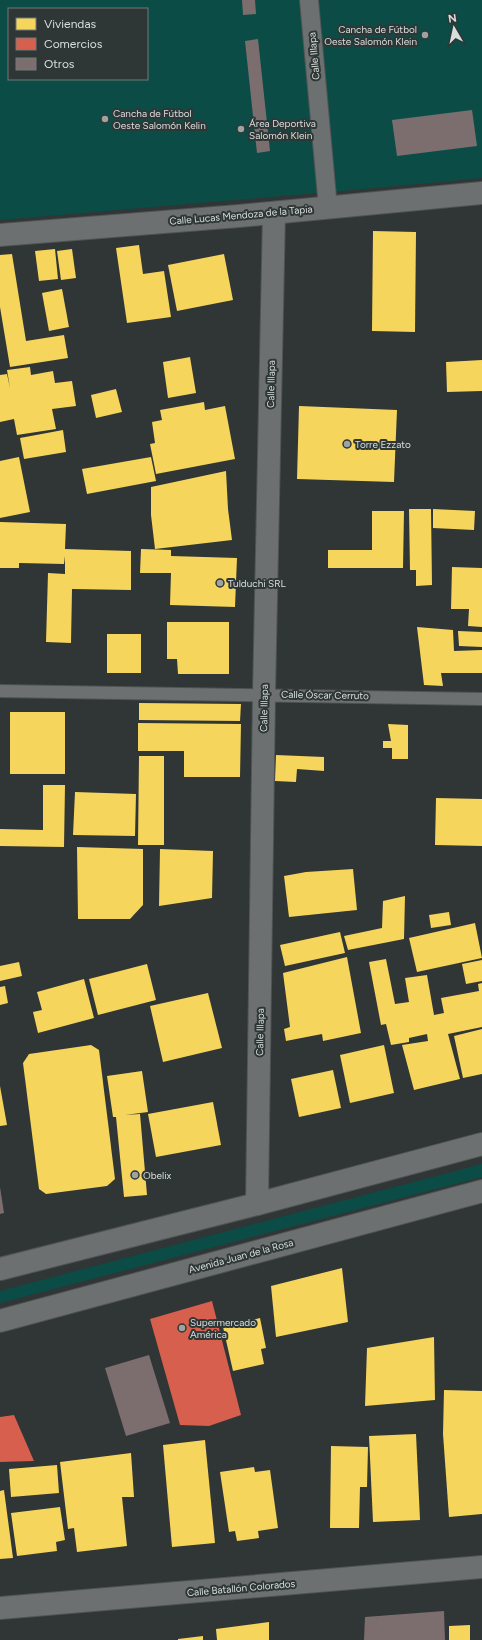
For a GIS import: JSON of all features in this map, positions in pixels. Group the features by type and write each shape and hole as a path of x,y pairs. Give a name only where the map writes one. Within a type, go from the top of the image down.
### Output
{"street":[{"name":"Calle Illapa","path":"309,0 328,208"},
{"name":"Calle Lucas Mendoza de la Tapia","path":"0,235 274,213 482,193"},
{"name":"Calle Illapa","path":"258,1204 264,694 274,213"},
{"path":"0,1269 258,1204 482,1144"},
{"name":"Avenida Juan de la Rosa","path":"0,1321 482,1191"},
{"name":"Calle Batallón Colorados","path":"0,1608 482,1567"}],"lane":[{"name":"Calle Óscar Cerruto","path":"0,691 264,694 482,699"}],"green space":[{"name":"Área Deportiva Salomón Klein","path":"0,0 482,0 482,178 0,220"},
{"path":"482,1164 482,1177 0,1303 0,1291"}],"building: Viviendas":[{"path":"373,231 416,232 415,332 372,331"},
{"path":"139,245 143,274 164,271 171,317 127,323 116,248"},
{"path":"55,249 58,279 39,281 35,251"},
{"path":"72,249 76,278 61,280 57,251"},
{"path":"12,254 26,341 64,335 68,358 10,367 0,307 0,255"},
{"path":"224,254 233,300 177,311 168,265"},
{"path":"62,289 69,327 49,331 42,293"},
{"path":"190,357 196,393 168,398 163,362"},
{"path":"482,360 482,391 447,392 446,362"},
{"path":"30,367 31,375 53,371 55,383 72,381 76,406 52,409 56,429 17,435 14,419 0,422 0,375 7,374 10,388 7,370"},
{"path":"116,389 122,412 96,418 91,395"},
{"path":"204,402 205,410 225,406 235,459 156,474 150,444 155,443 152,422 162,420 160,410"},
{"name":"Torre Ezzato","path":"299,406 397,410 394,482 297,479"},
{"path":"63,430 66,452 24,459 20,438"},
{"path":"19,457 30,512 0,518 0,461"},
{"path":"151,457 156,481 87,494 82,469"},
{"path":"226,471 228,509 232,540 155,549 151,515 151,487"},
{"path":"409,509 431,509 432,585 416,586 416,570 410,570"},
{"path":"433,509 475,511 474,530 433,528"},
{"path":"372,511 404,511 403,568 328,568 328,550 372,550"},
{"path":"0,522 66,524 65,549 131,551 131,590 72,589 71,643 46,642 48,573 65,574 65,556 64,564 19,563 19,568 0,568"},
{"path":"141,549 171,550 171,556 237,558 235,607 170,605 171,573 140,573"},
{"path":"452,567 482,568 482,627 468,626 469,609 451,609"},
{"path":"167,622 229,622 229,674 178,674 177,659 167,659"},
{"path":"417,627 453,630 454,651 482,650 482,673 441,673 443,686 424,685"},
{"path":"458,631 482,632 482,647 459,646"},
{"path":"107,634 141,634 141,673 107,673"},
{"path":"139,703 241,704 240,721 139,720"},
{"path":"10,712 65,712 65,774 10,774"},
{"path":"138,723 241,724 240,777 184,777 184,751 138,751"},
{"path":"388,724 408,725 408,759 392,759 392,748 383,748 383,741 391,741"},
{"path":"276,755 324,757 324,771 297,769 296,782 275,781"},
{"path":"139,756 164,756 164,845 138,845"},
{"path":"43,785 65,785 64,847 0,846 0,829 43,830"},
{"path":"75,792 136,794 135,836 73,835"},
{"path":"436,798 482,799 482,846 435,845"},
{"path":"77,847 143,849 143,905 130,919 78,919"},
{"path":"160,849 213,851 212,898 159,906"},
{"path":"353,869 357,910 289,917 284,876 306,872"},
{"path":"405,896 404,939 348,950 344,936 382,928 383,901"},
{"path":"449,912 451,925 431,928 429,915"},
{"path":"475,923 482,958 417,972 409,938"},
{"path":"340,932 345,953 285,966 280,945"},
{"path":"347,957 361,1033 323,1041 322,1034 286,1041 284,1029 290,1027 283,973"},
{"path":"386,959 395,1004 409,1002 405,978 427,975 434,1015 444,1013 441,998 479,991 478,984 482,983 482,1027 448,1034 460,1079 414,1090 402,1045 428,1041 427,1034 409,1038 409,1042 391,1045 386,1024 381,1025 369,962"},
{"path":"482,960 482,981 466,984 462,964"},
{"path":"19,962 22,976 0,981 0,966"},
{"path":"147,964 156,1000 98,1015 89,979"},
{"path":"84,979 94,1018 38,1033 33,1012 42,1010 37,992"},
{"path":"5,986 8,1003 0,1005 0,987"},
{"path":"208,993 222,1048 163,1062 150,1006"},
{"path":"482,1029 482,1074 463,1078 454,1036"},
{"path":"91,1045 99,1050 115,1179 107,1186 46,1194 39,1189 23,1063 29,1054"},
{"path":"384,1045 394,1093 350,1103 340,1055"},
{"path":"333,1070 341,1108 299,1117 291,1079"},
{"path":"142,1071 148,1112 125,1115 140,1114 147,1195 124,1197 116,1117 113,1117 107,1076"},
{"path":"0,1086 7,1125 0,1126"},
{"path":"213,1102 221,1145 156,1157 148,1114"},
{"path":"342,1268 348,1322 276,1337 271,1286"},
{"path":"260,1318 266,1348 261,1349 264,1364 233,1371 223,1327"},
{"path":"434,1337 435,1400 365,1406 367,1348"},
{"path":"444,1390 482,1391 482,1514 449,1517 443,1434"},
{"path":"416,1434 420,1520 373,1522 369,1436"},
{"path":"205,1440 215,1543 172,1547 163,1445"},
{"path":"331,1446 368,1447 367,1487 360,1487 359,1528 330,1528"},
{"path":"131,1453 134,1497 122,1497 127,1546 77,1552 74,1528 68,1529 60,1462"},
{"path":"57,1465 59,1493 11,1497 9,1469"},
{"path":"254,1467 255,1472 270,1470 278,1528 258,1531 259,1538 237,1541 235,1531 229,1532 220,1472"},
{"path":"4,1490 13,1558 0,1559 0,1491"},
{"path":"60,1507 65,1540 56,1542 57,1551 17,1556 11,1513"},
{"path":"269,1622 269,1640 217,1640 216,1629"},
{"path":"470,1625 470,1640 449,1640 449,1626"},
{"path":"203,1636 203,1640 178,1640 178,1639"}],"building: Comercios":[{"path":"212,1301 241,1415 209,1426 180,1425 150,1319"},
{"path":"14,1415 34,1461 0,1462 0,1417"}],"building: Otros":[{"path":"242,0 255,0 256,14 243,15"},
{"path":"258,39 270,151 257,153 245,41"},
{"path":"472,110 477,146 397,156 392,120"},
{"path":"0,1187 4,1213 0,1214"},
{"path":"149,1355 170,1423 126,1436 105,1368"},
{"path":"444,1611 445,1640 364,1640 365,1617"}],"place":[{"name":"Cancha de Fútbol Oeste Salomón Klein","path":"425,35"},
{"name":"Cancha de Fútbol Oeste Salomón Kelin","path":"105,119"},
{"name":"Área Deportiva Salomón Klein","path":"241,129"},
{"name":"Torre Ezzato","path":"347,444"},
{"name":"Tulduchi SRL","path":"220,583"},
{"name":"Obelix","path":"135,1175"},
{"name":"Supermercado América","path":"182,1328"}]}
